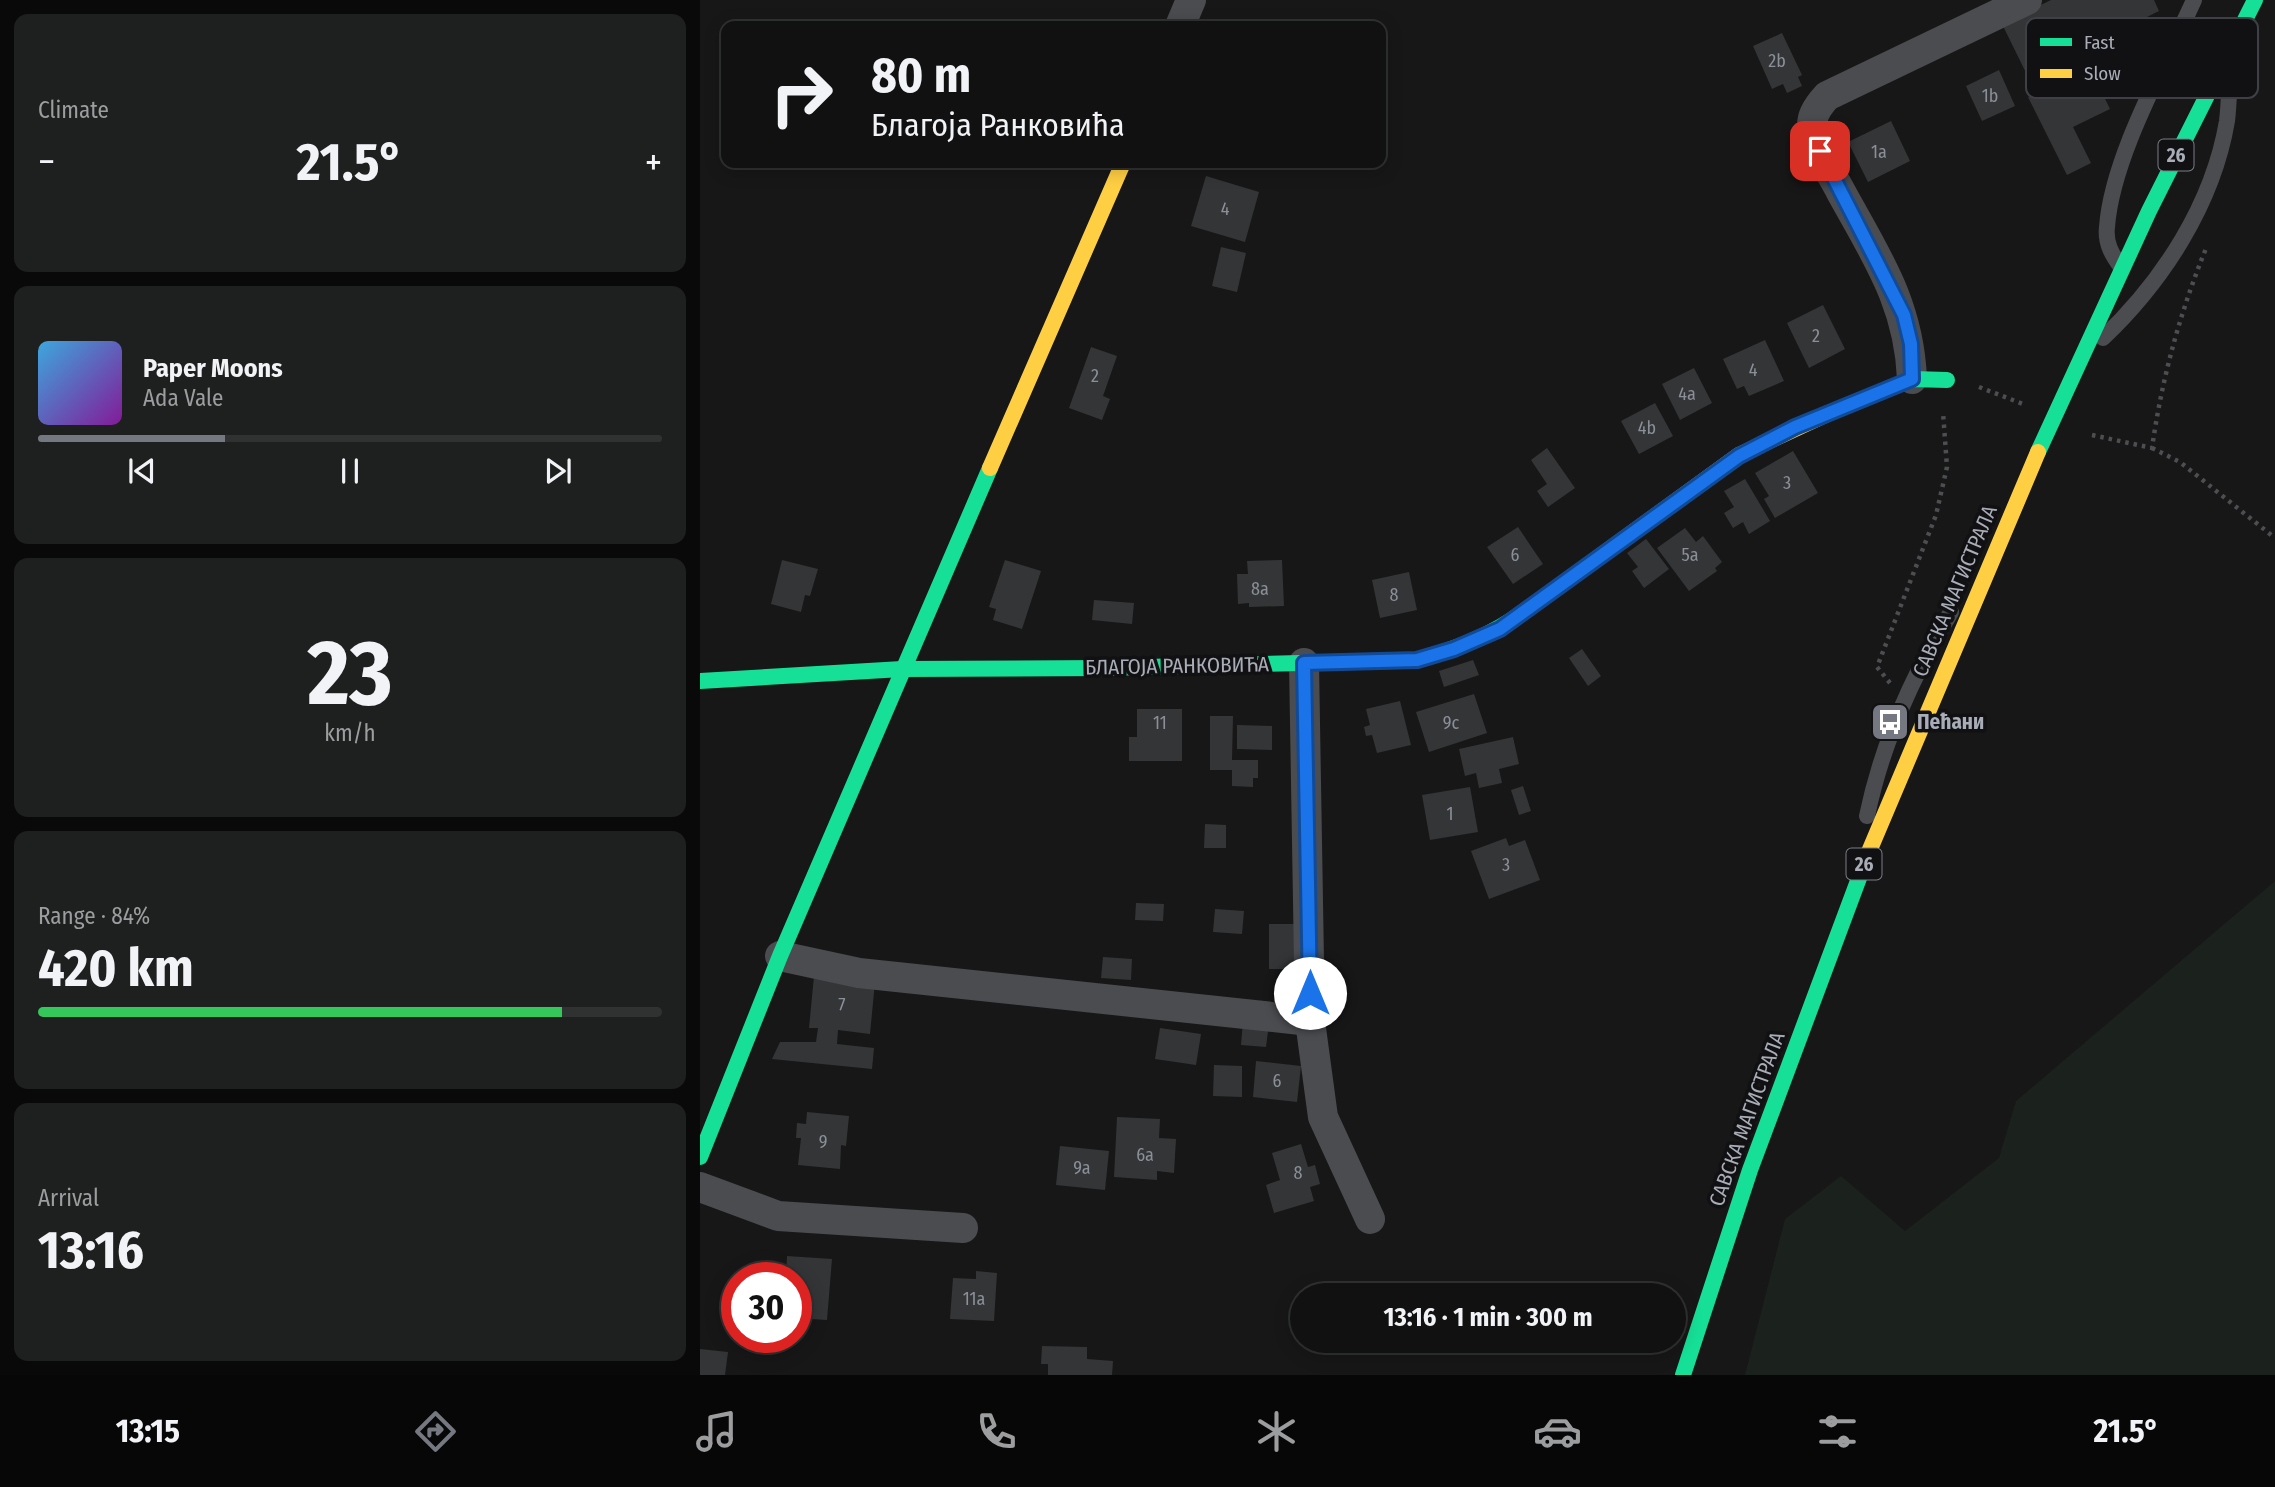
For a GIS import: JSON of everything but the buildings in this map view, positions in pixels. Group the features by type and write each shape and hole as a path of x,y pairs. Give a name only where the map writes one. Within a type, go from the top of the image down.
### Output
{"street":[{"path":"1182,21 1191,0"},
{"path":"1912,379 1911,344 1904,315 1828,167 1813,134 1813,117 1827,96 2027,0"},
{"name":"САВСКА МАГИСТРАЛА","path":"2245,18 2255,0"},
{"name":"САВСКА МАГИСТРАЛА","path":"1683,1375 1745,1184 1852,893 2076,364 2205,98"},
{"path":"700,1157 780,956 902,669 1121,168"},
{"name":"БЛАГОЈА РАНКОВИЋА","path":"700,681 902,669 1417,660 1454,649 1500,629 1739,456 1795,427 1912,379 1947,380"},
{"path":"1304,663 1310,1021 1323,1117 1370,1219"},
{"path":"780,956 859,972 1310,1021"},
{"path":"700,1187 778,1216 963,1228"}],"lane":[{"path":"2186,18 2194,0"},
{"path":"2121,267 2110,253 2106,230 2112,198 2129,145 2150,98"},
{"path":"2076,364 2145,293 2197,211 2211,179 2227,121 2228,98"},
{"path":"1852,893 1873,785 1903,700 1923,657 2006,527"}],"path":[{"path":"2152,448 2167,364 2183,306 2215,224 2197,211"},
{"path":"1903,700 1877,667 1936,515 1947,467 1945,414 1912,379"},
{"path":"1947,380 1987,389 2032,407"},
{"path":"2092,435 2152,448 2180,462 2275,538"}],"shaded area":[{"path":"2275,881 2275,1375 1745,1375 1785,1219 1841,1176 1905,1231 1999,1158 2016,1101"}],"traffic: fast":[{"path":"2246,18 2255,0"},
{"path":"2038,452 2149,211 2206,98"},
{"path":"1836,410 1912,379 1947,380"},
{"path":"700,1157 780,956 990,468"},
{"path":"700,681 902,669 1107,668 1417,660 1472,641 1523,612"},
{"path":"1683,1375 1750,1170 1868,854"}],"traffic: slow":[{"path":"990,468 1121,168"},
{"path":"1523,612 1739,455 1836,410"},
{"path":"1868,854 2038,452"}],"place":[{"name":"Пећани","path":"1890,722"}],"route":[{"path":"1310,993 1304,663 1417,660 1454,649 1500,629 1702,480 1739,456 1795,427 1912,379 1911,344 1904,315 1884,271 1820,151"}]}
